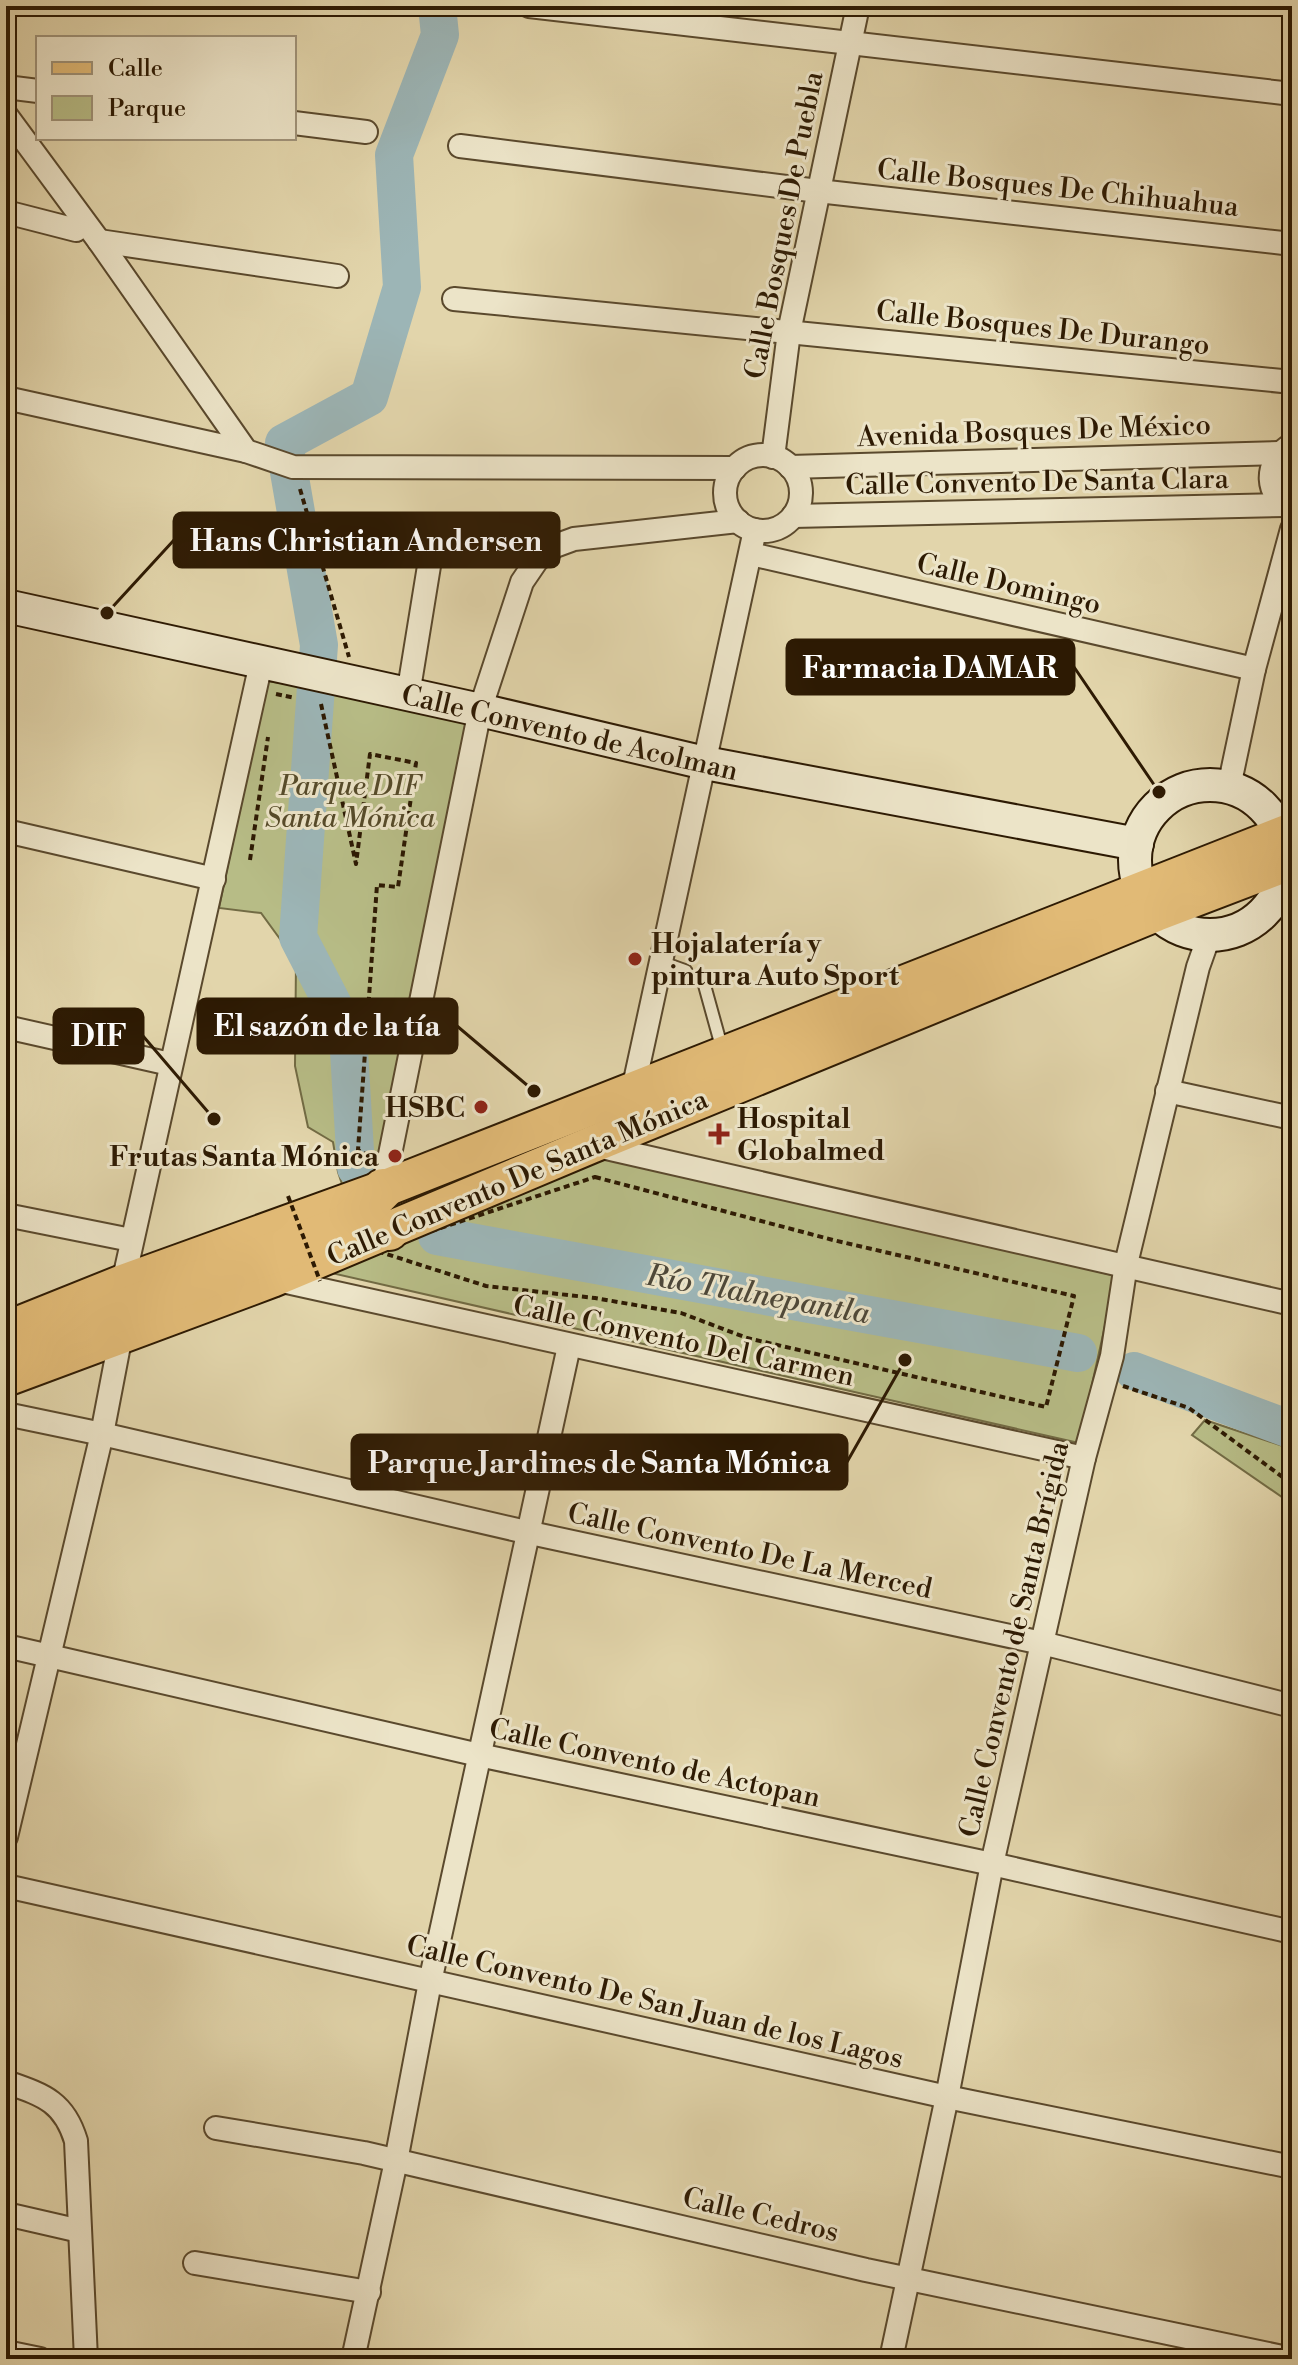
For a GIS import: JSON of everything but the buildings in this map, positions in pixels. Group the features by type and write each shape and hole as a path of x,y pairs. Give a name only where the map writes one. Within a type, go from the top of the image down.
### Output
{"highway":[{"path":"6,1358 124,1308 347,1225 383,1189"},
{"path":"347,1225 389,1230"}],"main road":[{"name":"Calle Convento De Santa Mónica","path":"6,1330 272,1279 591,1145 1149,903 1288,848"},
{"name":"Calle Convento De Santa Mónica","path":"6,1378 124,1308 383,1189 723,1054 1149,903"}],"street":[{"path":"529,6 1292,94"},
{"name":"Calle Bosques De Puebla","path":"782,462 789,332 858,6"},
{"path":"6,87 36,91"},
{"path":"6,115 255,455"},
{"path":"296,123 366,132"},
{"name":"Calle Bosques De Chihuahua","path":"460,146 818,191 1292,244"},
{"path":"6,212 76,230"},
{"path":"99,241 337,276"},
{"name":"Calle Bosques De Durango","path":"454,299 1292,382"},
{"path":"6,398 255,455 293,467 735,468"},
{"path":"1286,449 1274,461 1269,480 1276,498 1288,508"},
{"name":"Avenida Bosques De México","path":"782,462 1286,449"},
{"path":"383,1189 480,710 522,582 537,560 555,546 574,539 746,526 776,529 793,516 800,502 801,489 797,477 782,462 750,457 735,468 728,478 725,495 730,512 746,526 751,554 633,1090"},
{"name":"Calle Convento De Santa Clara","path":"793,516 1288,508"},
{"path":"1229,787 1254,669 1292,529"},
{"name":"Calle Domingo","path":"751,554 1254,669"},
{"path":"408,695 429,566"},
{"name":"Calle Convento de Acolman","path":"6,606 293,671 347,696 408,695 705,763 1137,844"},
{"path":"6,1837 102,1434 124,1308 131,1240 261,663"},
{"path":"1211,784 1229,787 1261,804 1273,818 1288,848 1282,904 1242,929 1209,936 1183,931 1149,903 1136,868 1137,844 1151,813 1178,792 1211,784"},
{"path":"6,831 214,879"},
{"name":"Calle Convento de Santa Brígida","path":"891,2359 947,2097 992,1864 1084,1458 1109,1369 1126,1264 1198,967 1209,936"},
{"path":"6,1027 170,1064"},
{"path":"1167,1091 1292,1118"},
{"path":"591,1145 1292,1304"},
{"path":"6,1215 131,1240"},
{"name":"Calle Convento Del Carmen","path":"272,1279 1084,1458"},
{"path":"353,2359 396,2161 430,1982 569,1346"},
{"name":"Calle Convento De La Merced","path":"6,1414 526,1532 1042,1643 1292,1706"},
{"name":"Calle Convento de Actopan","path":"6,1646 479,1755 992,1864 1292,1932"},
{"name":"Calle Convento De San Juan de los Lagos","path":"6,1886 947,2097 1292,2167"},
{"path":"6,2082 53,2102 64,2113 76,2141 86,2359"},
{"name":"Calle Cedros","path":"216,2128 396,2161 907,2279 1292,2359"},
{"path":"6,2214 80,2231"},
{"path":"195,2263 369,2292"},
{"path":"6,2352 40,2359"}],"lane":[{"path":"661,962 686,971"},
{"path":"705,987 723,1054"}],"path":[{"path":"293,467 347,696 321,704 356,864 370,754 416,763 398,887 377,885 358,1150 368,1155 371,1140"},
{"path":"250,860 270,724"},
{"path":"595,1177 833,1240 1074,1296 1046,1407 747,1338 681,1313 595,1298 486,1286 374,1250 595,1177"},
{"path":"288,1196 320,1281"},
{"path":"1109,1369 1189,1408 1292,1484"}],"green space":[{"name":"Parque DIF Santa Mónica","path":"266,681 480,710 380,1166 367,1182 343,1187 333,1142 308,1127 295,1066 296,961 261,913 219,908"},
{"path":"594,1148 1116,1276 1079,1443 327,1272"},
{"path":"1205,1420 1292,1449 1292,1504 1192,1435"}],"waterway":[{"name":"Río Tlalnepantla","path":"356,1168 348,1034 298,937 319,645 284,443 369,397 402,287 394,155 440,35 437,6"},
{"name":"Río Tlalnepantla","path":"437,1236 1078,1353"},
{"name":"Río Tlalnepantla","path":"1134,1371 1292,1430"}],"place":[{"name":"Hans Christian Andersen","path":"107,613"},
{"name":"Farmacia DAMAR","path":"1159,792"},
{"name":"Hojalatería y pintura Auto Sport","path":"635,959"},
{"name":"El sazón de la tía","path":"534,1091"},
{"name":"HSBC","path":"481,1107"},
{"name":"DIF","path":"214,1119"},
{"name":"Hospital Globalmed","path":"719,1134"},
{"name":"Frutas Santa Mónica","path":"395,1156"},
{"name":"Parque Jardines de Santa Mónica","path":"905,1360"}]}
